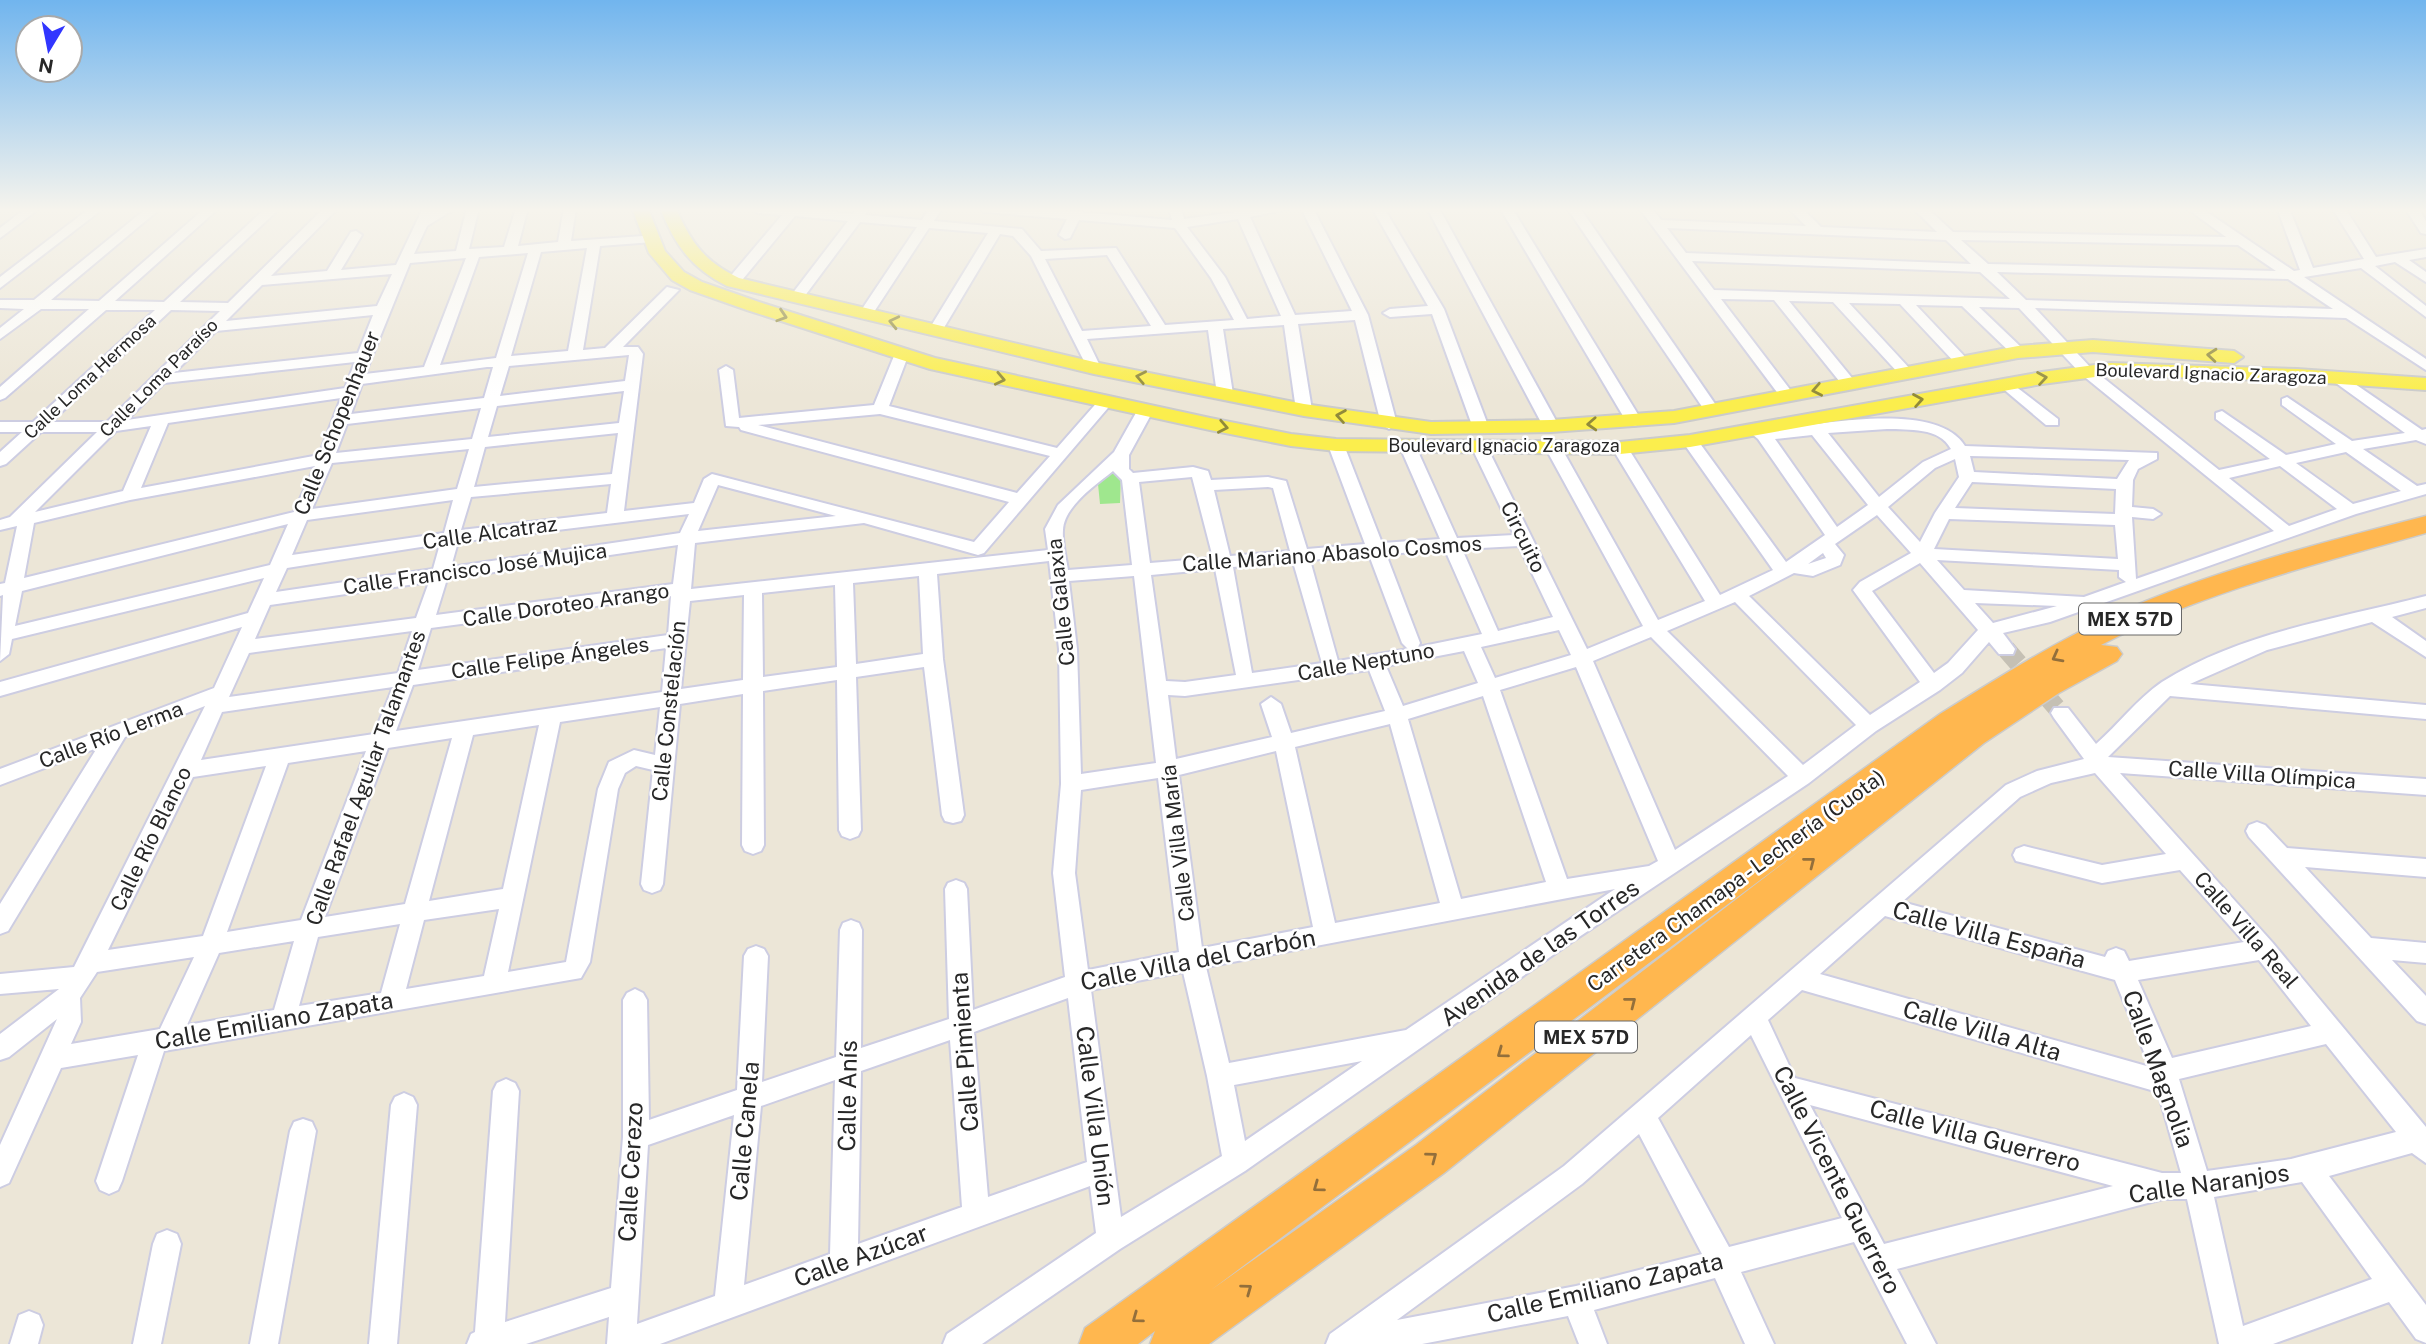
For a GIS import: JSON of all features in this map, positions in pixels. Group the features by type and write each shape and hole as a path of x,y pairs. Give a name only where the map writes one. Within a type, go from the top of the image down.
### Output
{"highway":[{"name":"Carretera Chamapa - Lechería (Cuota)","path":"1101,1344 1951,722 2033,670 2122,623 2199,591 2426,524"},
{"name":"Carretera Chamapa - Lechería (Cuota)","path":"1172,1344 1430,1158 1962,744 2048,685 2142,635 2219,603 2426,540"}],"main road":[{"name":"Boulevard Ignacio Zaragoza","path":"674,271 696,286 901,356 1145,411 1291,440 1336,445 1408,447 1551,426 1634,421 1712,411 2018,352 2064,346 2133,348 2425,379"},
{"name":"Boulevard Ignacio Zaragoza","path":"713,271 733,282 1103,370 1304,410 1554,449 1620,448 1759,433 2006,384 2086,371 2145,369 2425,379"},
{"path":"1098,400 1103,370"}],"street":[{"path":"0,285 18,271"},
{"path":"0,335 77,271"},
{"path":"0,395 140,271"},
{"name":"Calle Loma Hermosa","path":"0,461 206,271"},
{"name":"Calle Loma Paraíso","path":"22,522 109,427 268,271"},
{"path":"331,275 334,271"},
{"path":"257,281 360,271"},
{"name":"Calle Schopenhauer","path":"259,609 326,459 382,310 402,271"},
{"path":"431,369 463,271"},
{"name":"Calle Rafael Aguilar Talamantes","path":"283,1020 309,929 424,624 529,271"},
{"path":"575,353 589,271"},
{"path":"733,282 743,271"},
{"path":"796,298 817,271"},
{"path":"865,315 895,271"},
{"path":"935,331 971,271"},
{"path":"1045,271 1080,335 1103,370"},
{"path":"1123,271 1161,330"},
{"path":"1213,271 1243,324"},
{"path":"1268,271 1290,320 1304,410"},
{"path":"1339,271 1361,315 1389,424"},
{"path":"1415,271 1437,309 1480,438"},
{"path":"1467,271 1551,426"},
{"path":"1544,271 1634,421"},
{"path":"1616,271 1712,411"},
{"path":"1691,271 1787,396"},
{"path":"1987,271 2023,304 2086,371 2286,532"},
{"path":"2128,271 2301,274 2319,271"},
{"path":"2295,271 2425,379"},
{"path":"2378,271 2426,313"},
{"path":"611,350 672,290"},
{"path":"1709,294 2350,314"},
{"path":"1778,296 1849,384"},
{"path":"1837,298 1906,373"},
{"path":"1904,300 1963,363"},
{"path":"1966,302 2018,352"},
{"path":"0,304 230,307"},
{"path":"1390,313 1437,309"},
{"path":"210,327 382,310"},
{"path":"1080,335 1361,315"},
{"path":"1215,326 1225,394"},
{"path":"0,427 109,427 352,386 431,369 633,349 636,354 615,516"},
{"path":"880,409 901,356"},
{"path":"156,379 365,357"},
{"path":"726,370 732,423"},
{"path":"2337,377 2424,436"},
{"path":"2006,384 2052,422"},
{"path":"339,420 632,385"},
{"path":"864,518 978,550 1022,500 1098,400"},
{"path":"2287,402 2420,491"},
{"path":"732,423 880,409 1059,453"},
{"name":"Calle Galaxia","path":"1071,784 1068,649 1054,528 1059,517 1097,474 1121,454 1145,411"},
{"path":"2222,416 2350,510"},
{"path":"130,495 162,418"},
{"path":"732,423 1022,500"},
{"path":"1830,539 1759,433 1921,425 1946,432 1960,451 1967,477 1943,513 1923,554 1862,590 1933,685"},
{"path":"0,531 22,522 130,495 326,459 626,427"},
{"path":"1816,429 1878,506 2006,649"},
{"path":"2215,476 2350,446 2424,436"},
{"name":"Circuito","path":"1480,438 1562,623"},
{"path":"1690,441 1788,569"},
{"path":"2128,585 2124,515 2127,472 2133,464 2174,444"},
{"path":"1336,445 1373,549 1411,643"},
{"path":"1408,447 1489,629"},
{"path":"1620,448 1716,604"},
{"path":"1554,449 1654,629 1802,777"},
{"path":"1071,784 1169,769 1397,715 1490,689 1581,658 1716,604 1788,569 1878,506 1929,465 1960,451 2151,456"},
{"name":"Calle Villa María","path":"1121,454 1121,471 1130,478 1136,570 1166,687 1169,769 1192,960 1220,1076 1236,1162"},
{"path":"1130,478 1192,472 1202,475 1223,562 1243,671"},
{"path":"1967,477 2126,484"},
{"path":"7,588 301,516 464,493 619,478"},
{"name":"Calle Constelación","path":"652,884 687,538 712,479 864,518"},
{"path":"1206,485 1276,482 1280,485 1329,659"},
{"path":"0,525 162,490"},
{"path":"1989,630 2043,618 2128,585 2350,510 2420,491"},
{"name":"Calle Alcatraz","path":"279,566 451,537 701,507"},
{"path":"1943,513 2153,514"},
{"name":"Calle Francisco José Mujica","path":"0,689 259,609 440,575 687,538 864,518"},
{"path":"0,654 7,588 22,522"},
{"name":"Calle Mariano Abasolo Cosmos","path":"1060,576 1373,549 1525,540"},
{"path":"1923,554 2127,565"},
{"name":"Calle Doroteo Arango","path":"242,647 681,593 1056,555"},
{"path":"2,635 279,566"},
{"path":"928,570 933,659 953,815"},
{"path":"844,577 850,830"},
{"path":"753,587 753,845"},
{"path":"1737,594 1869,726"},
{"path":"1959,596 2084,601"},
{"path":"2096,761 2125,726 2166,689 2210,663 2245,650 2426,602"},
{"name":"Calle Río Blanco","path":"0,1049 80,979 186,770 259,609"},
{"path":"2377,616 2424,645"},
{"name":"Calle Neptuno","path":"1166,687 1182,680 1329,659 1489,629 1545,621 1562,623"},
{"path":"1562,623 1581,658 1663,869"},
{"name":"Calle Neptuno","path":"1166,687 1199,688 1375,662 1562,623"},
{"name":"Avenida de las Torres","path":"957,1344 1110,1239 1236,1162 1663,869 1802,777 1869,726 1933,685 1972,653 1989,630"},
{"name":"Calle Felipe Ángeles","path":"219,699 405,679 676,640"},
{"path":"1470,643 1490,689 1559,889"},
{"path":"186,770 933,659"},
{"path":"1375,662 1397,715 1453,910"},
{"path":"2166,689 2426,712"},
{"name":"Calle Río Lerma","path":"0,777 117,733 219,699"},
{"path":"1271,704 1284,741 1326,934"},
{"name":"Calle Villa Real","path":"2061,713 2096,761 2264,948 2423,1143"},
{"path":"494,984 551,715"},
{"path":"390,1002 465,728"},
{"path":"0,924 117,733"},
{"path":"108,1181 161,1040 211,944 280,756"},
{"name":"Calle Emiliano Zapata","path":"54,1058 573,971 578,962 608,789 616,768 634,758 663,765"},
{"name":"Calle Villa Olímpica","path":"1642,1114 2013,791 2048,774 2096,761 2426,787"},
{"name":"Calle Villa Unión","path":"1071,784 1065,827 1064,873 1110,1239"},
{"path":"2257,831 2426,1013"},
{"path":"2024,855 2102,874 2185,860"},
{"path":"2283,857 2426,868"},
{"name":"Calle Villa del Carbón","path":"636,1137 961,1026 1079,982 1663,869"},
{"name":"Calle Pimienta","path":"956,890 961,1026 976,1215"},
{"path":"0,984 80,979 211,944 513,897"},
{"name":"Calle Villa España","path":"1880,905 2120,965 2264,948"},
{"name":"Calle Anís","path":"844,1262 850,930"},
{"path":"2367,948 2426,953"},
{"name":"Calle Canela","path":"728,1305 749,1098 756,956"},
{"name":"Calle Magnolia","path":"2120,965 2165,1077 2199,1187 2233,1344"},
{"name":"Calle Villa Alta","path":"1797,978 2165,1077 2332,1032"},
{"path":"0,1174 69,1022 80,979"},
{"name":"Calle Cerezo","path":"621,1344 636,1137 635,1000"},
{"name":"Calle Vicente Guerrero","path":"1754,1014 1787,1087 1922,1344"},
{"path":"1220,1076 1415,1040"},
{"name":"Calle Villa Guerrero","path":"1787,1087 2162,1186"},
{"path":"506,1091 485,1343 624,1298"},
{"path":"383,1344 404,1105"},
{"path":"1340,1344 1573,1175 1642,1114 1721,1261 1760,1344"},
{"path":"264,1344 303,1131"},
{"name":"Calle Naranjos","path":"1878,1260 2162,1186 2199,1187 2308,1169 2423,1143"},
{"name":"Calle Azúcar","path":"621,1344 1102,1169"},
{"path":"2308,1169 2426,1329"},
{"name":"Calle Emiliano Zapata","path":"1348,1344 1427,1336 1861,1227"},
{"path":"147,1344 167,1244"},
{"path":"2233,1344 2396,1285"},
{"path":"1576,1300 1593,1344"}],"green space":[{"path":"1121,471 1120,503 1100,504 1097,474"}],"tunnel":[{"path":"2006,649 2061,713"}]}
